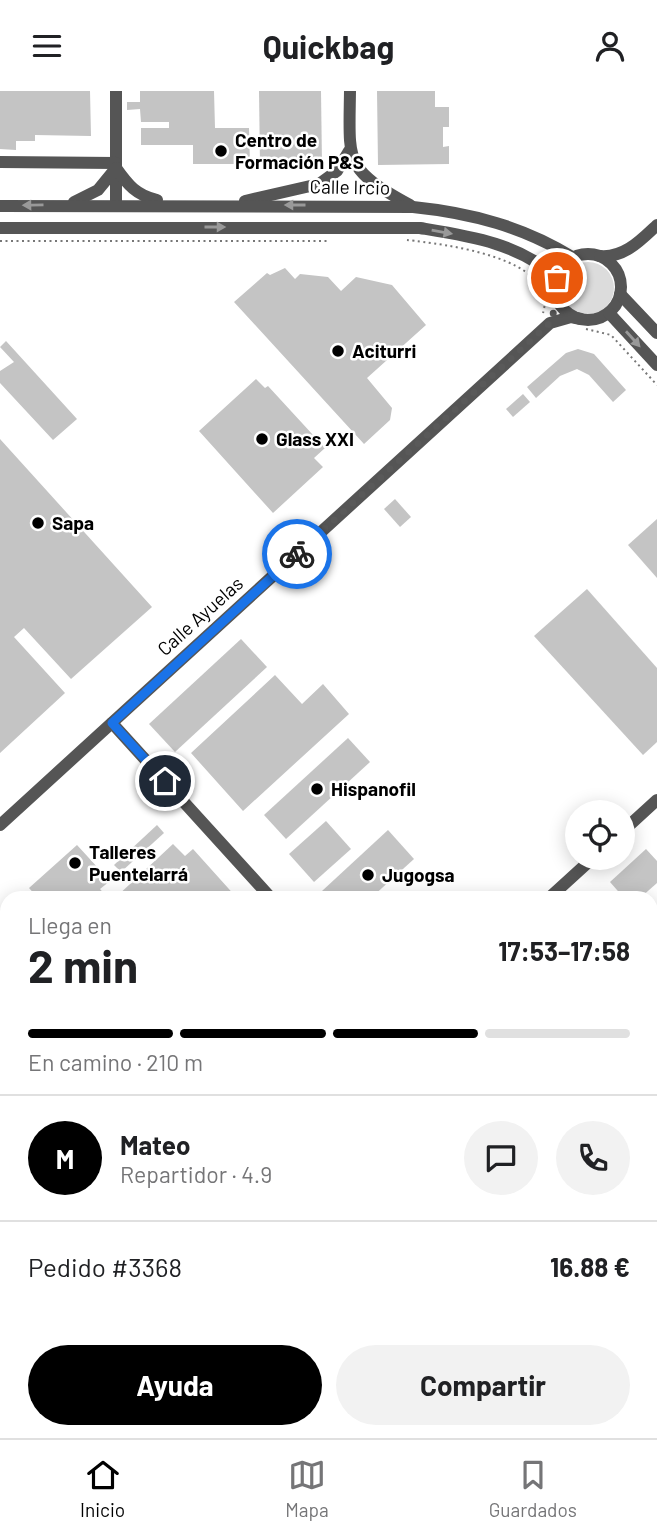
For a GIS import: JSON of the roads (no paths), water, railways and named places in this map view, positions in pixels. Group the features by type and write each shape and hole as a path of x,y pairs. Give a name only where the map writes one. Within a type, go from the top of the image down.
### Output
{"street":[{"path":"50,228 61,221 103,222 116,205 116,91"},
{"path":"232,205 319,184 337,171 349,151 350,91"},
{"path":"349,151 364,178 413,207"},
{"path":"0,162 116,165"},
{"path":"116,165 131,189 141,197 171,204"},
{"path":"67,205 98,190 116,165"},
{"name":"Calle Ircio","path":"0,206 171,204 413,207 478,215 543,240 574,258"},
{"name":"Calle Ircio","path":"116,205 129,221 177,221 186,227"},
{"path":"580,324 609,313 621,290 626,261 634,247 657,225"},
{"name":"Calle Ircio","path":"0,228 420,228 472,237 516,251 540,262 557,278"},
{"path":"580,324 571,317 546,320 556,292 557,278 574,258 596,255 612,257 634,247"},
{"path":"596,255 614,267 621,290 657,333"},
{"path":"556,292 562,306 580,324"},
{"path":"609,313 657,365"},
{"name":"Calle Ayuelas","path":"0,825 546,320"},
{"path":"112,723 265,891"},
{"path":"635,820 657,800"},
{"path":"647,809 657,821"},
{"path":"557,891 580,870"}],"place":[{"name":"Centro de Formación P&S","path":"221,151"},
{"name":"Aciturri","path":"338,351"},
{"name":"Glass XXI","path":"262,439"},
{"name":"Sapa","path":"38,523"},
{"name":"Hispanofil","path":"317,789"},
{"name":"Talleres Puentelarrá","path":"75,863"},
{"name":"Jugogsa","path":"368,875"}]}
